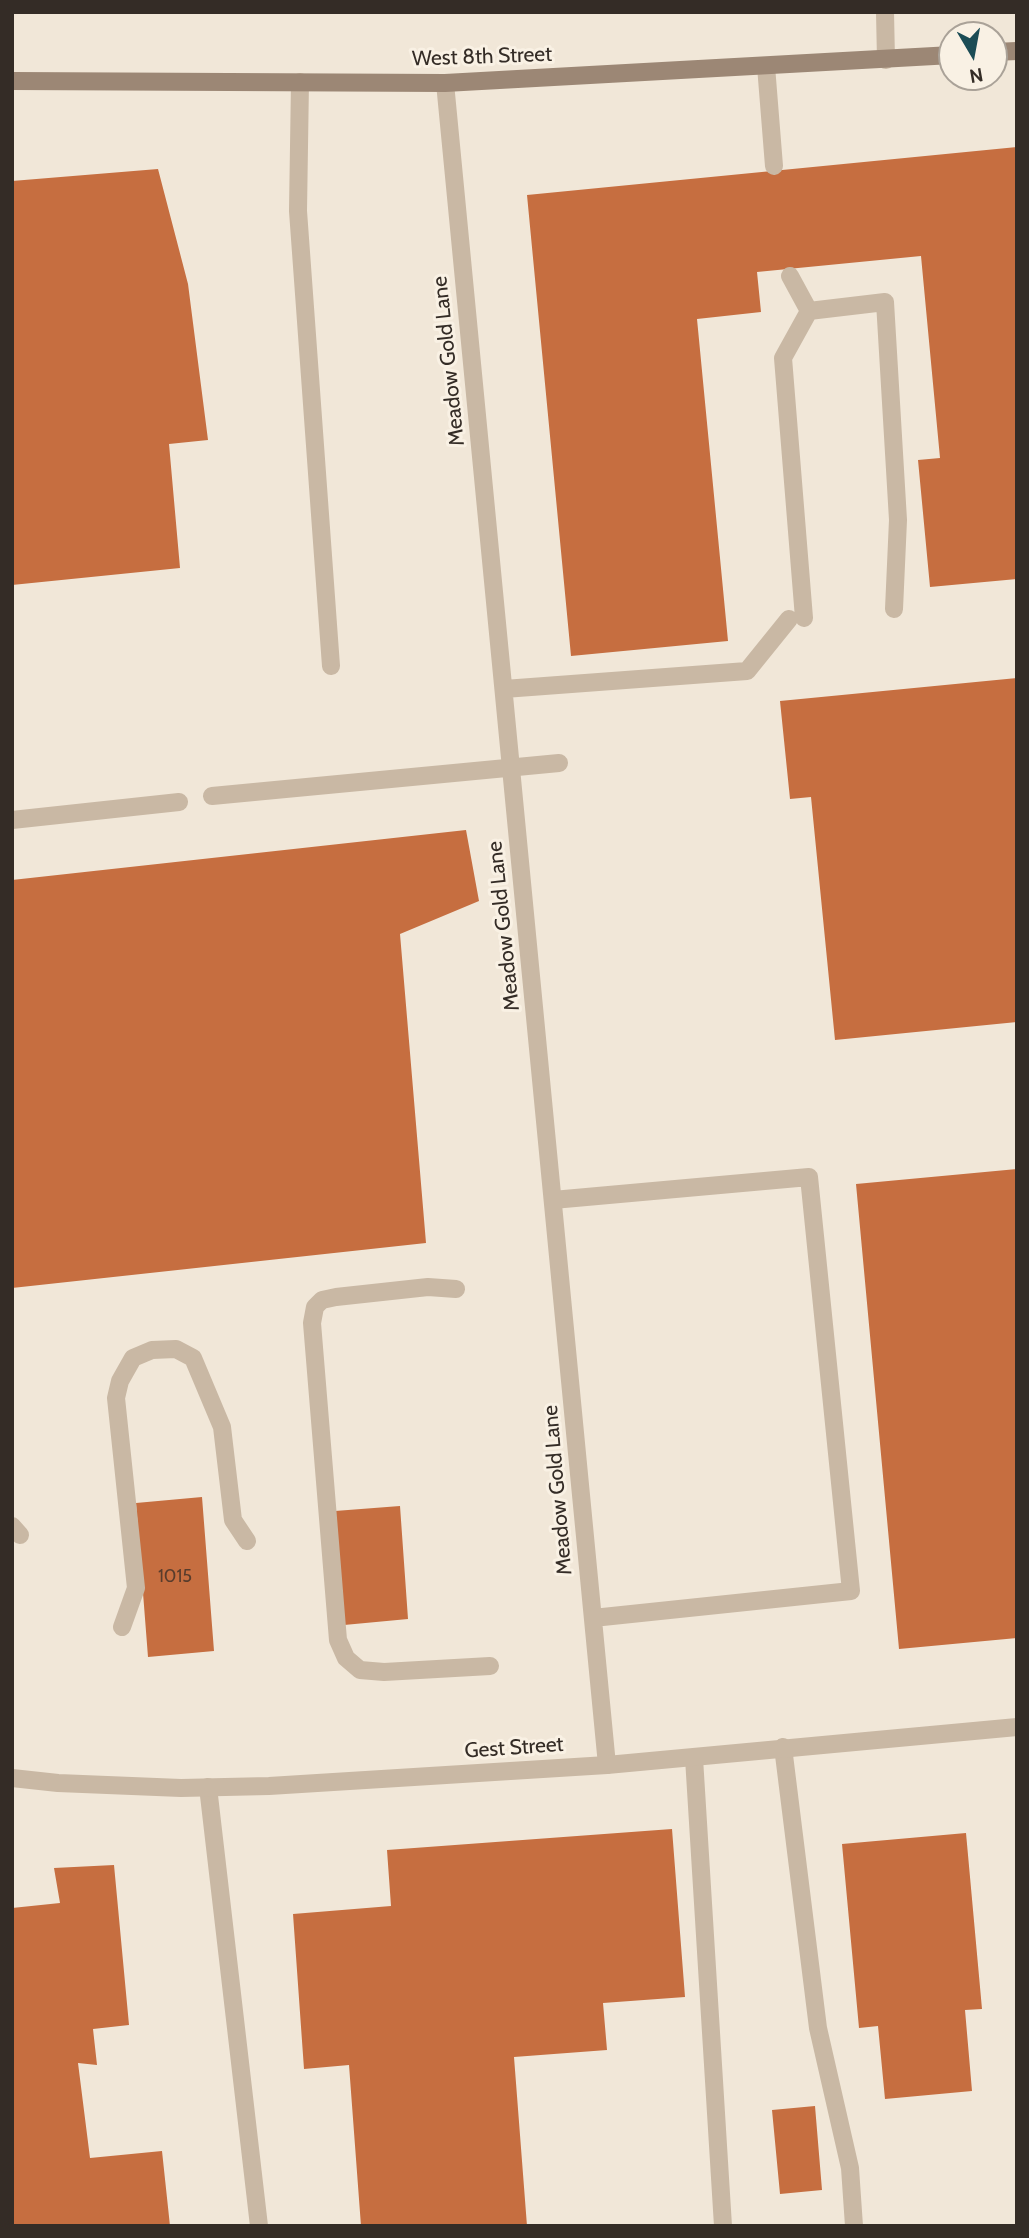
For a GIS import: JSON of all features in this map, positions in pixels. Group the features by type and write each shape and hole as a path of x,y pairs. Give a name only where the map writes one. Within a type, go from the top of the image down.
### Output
{"main road":[{"name":"West 8th Street","path":"12,81 445,83 938,56"}],"street":[{"path":"885,12 886,60"},
{"path":"766,66 774,166"},
{"path":"300,82 298,211 331,666"},
{"name":"Meadow Gold Lane","path":"445,83 607,1765"},
{"path":"790,276 810,311"},
{"path":"810,311 886,302 898,520 894,609"},
{"path":"504,689 747,671 797,619 783,358 810,311"},
{"path":"212,796 559,763"},
{"path":"12,820 179,802"},
{"path":"553,1200 809,1177 851,1591 593,1618"},
{"path":"456,1289 428,1287 336,1297 322,1300 315,1307 312,1323 338,1640 346,1658 360,1670 384,1672 490,1666"},
{"path":"122,1627 136,1588 116,1398 120,1381 133,1358 152,1350 176,1349 193,1358 222,1427 233,1520 247,1541"},
{"name":"Gest Street","path":"12,1778 58,1783 269,1786 607,1765 1017,1727"},
{"path":"783,1747 818,2028 850,2168 854,2226"},
{"path":"694,1758 723,2226"},
{"path":"208,1787 259,2226"}],"building":[{"path":"1017,147 1017,579 930,587 918,460 940,458 921,256 757,272 761,312 697,319 728,641 571,656 527,195"},
{"path":"158,169 188,284 208,440 169,444 180,568 12,585 12,181"},
{"path":"1017,678 1017,1022 835,1040 811,797 790,799 780,701"},
{"path":"466,830 479,901 400,934 426,1243 12,1288 12,880"},
{"path":"1017,1169 1017,1638 899,1649 856,1184"},
{"path":"202,1497 214,1651 148,1657 136,1503"},
{"path":"400,1506 408,1619 344,1625 335,1511"},
{"path":"672,1829 685,1997 603,2003 607,2050 514,2057 527,2226 361,2226 349,2065 304,2069 293,1914 391,1906 387,1850"},
{"path":"966,1833 982,2009 965,2010 972,2091 885,2099 878,2026 859,2028 842,1844"},
{"path":"114,1865 129,2025 93,2029 97,2065 78,2063 90,2158 162,2151 170,2226 12,2226 12,1908 60,1903 54,1868"},
{"path":"815,2106 822,2190 780,2194 772,2110"}]}
